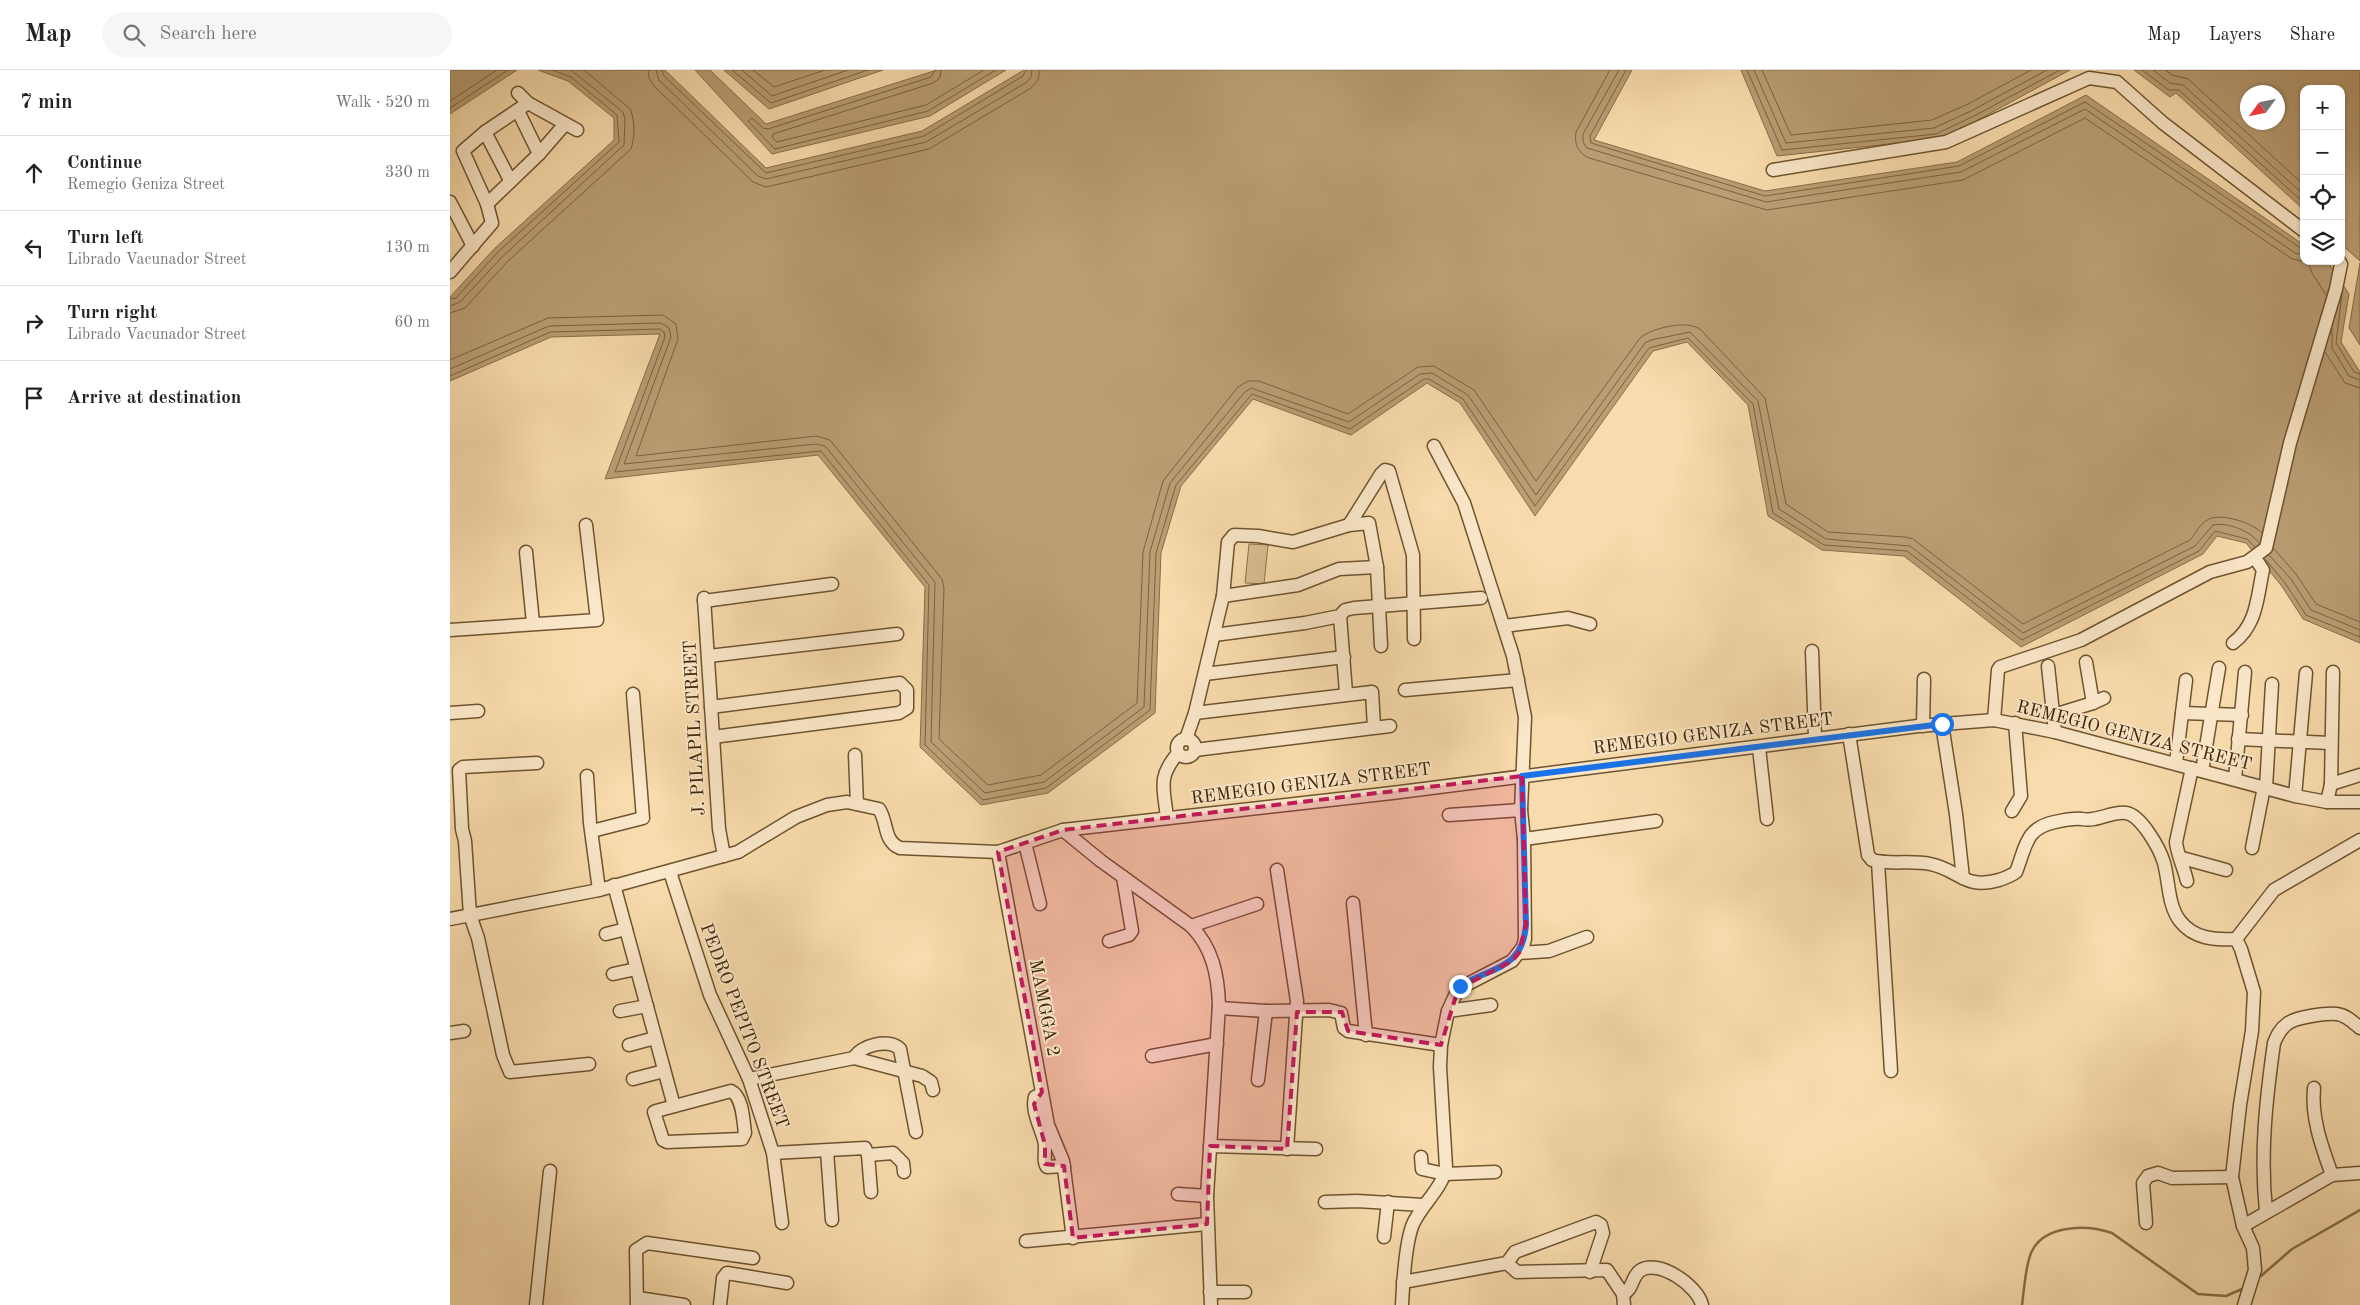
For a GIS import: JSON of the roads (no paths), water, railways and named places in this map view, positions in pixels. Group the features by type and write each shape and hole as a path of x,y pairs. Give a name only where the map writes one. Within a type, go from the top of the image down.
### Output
{"street":[{"path":"1773,170 1946,142 2089,78 2118,82 2163,123 2300,228"},
{"path":"518,93 539,154"},
{"path":"523,107 577,130"},
{"path":"450,272 492,223 487,204 463,153 485,132 523,107"},
{"path":"487,204 539,154 565,124"},
{"path":"485,132 510,180"},
{"path":"450,202 473,246"},
{"path":"1994,720 1998,670 2000,667 2082,640 2210,572 2255,558 2266,548 2290,443 2336,289 2341,265"},
{"path":"1402,1305 1403,1282 1412,1226 1423,1205 1445,1174 1447,1162 1441,1045 1448,1011 1460,986 1512,960 1519,953 1525,939 1526,925 1522,810 1525,717 1518,680 1504,626 1464,503 1434,446"},
{"path":"1349,525 1383,472 1389,471 1413,555 1412,602 1414,639"},
{"path":"1365,502 1377,567 1381,646"},
{"path":"1369,523 1349,525 1293,542 1258,536 1234,535 1228,542 1223,596 1195,714 1186,738 1177,744 1178,753 1183,757 1189,757 1195,750 1390,726"},
{"path":"450,630 597,620 586,525"},
{"path":"526,552 533,623"},
{"path":"2233,643 2242,636 2252,621 2256,607 2263,570 2255,558"},
{"path":"1223,596 1298,585 1339,569 1377,567"},
{"name":"J. PILAPIL STREET","path":"724,856 719,829 704,599 832,584"},
{"path":"1214,635 1305,624 1340,616 1345,610 1378,604 1481,598"},
{"path":"1340,616 1346,693"},
{"path":"1504,626 1568,618 1590,624"},
{"path":"709,656 897,634"},
{"path":"1812,651 1815,739"},
{"path":"1205,674 1344,658"},
{"path":"2054,715 2098,700 2086,662"},
{"path":"2048,666 2055,732"},
{"path":"2187,881 2182,858 2177,852 2176,842 2213,714 2219,668"},
{"path":"2235,779 2245,672"},
{"path":"2295,796 2306,672"},
{"path":"2327,802 2331,784 2330,743 2333,672"},
{"path":"1924,679 1924,726"},
{"path":"1405,690 1518,680"},
{"path":"2176,762 2186,680"},
{"path":"711,706 900,683 907,690 908,708 899,713 713,737"},
{"path":"2252,848 2265,788 2270,740 2272,684"},
{"path":"1195,714 1346,693 1372,692 1374,727"},
{"path":"592,831 643,818 633,694"},
{"path":"450,713 478,711"},
{"path":"2182,713 2242,716"},
{"name":"REMEGIO GENIZA STREET","path":"1063,830 1759,748 1849,734 1994,720 2055,732 2176,762 2197,770 2295,796 2327,802 2360,802"},
{"path":"2012,810 2021,796 2015,723"},
{"path":"1942,724 1956,814 1963,878"},
{"path":"1849,734 1868,855 1872,860 1878,862 1929,864 1949,870 1976,884 1984,884 2016,872 2028,840 2040,826 2067,819 2096,820 2124,812 2142,824 2164,861 2174,910 2185,927 2206,938 2236,938"},
{"path":"1186,738 1192,741 1195,750"},
{"path":"2238,739 2330,743"},
{"path":"1759,748 1768,819"},
{"path":"1167,818 1163,777 1168,765 1178,753"},
{"path":"855,754 857,804"},
{"path":"537,763 463,767 459,770 470,915 478,938 504,1060 510,1072 589,1064"},
{"path":"2331,784 2360,775"},
{"path":"587,776 590,823 599,890"},
{"path":"450,919 599,890 724,856 748,847 808,812 833,803 857,804 879,810 887,835 900,848 998,852 1063,830 1123,877 1191,926 1200,935 1212,958 1219,989 1219,1008 1207,1196 1211,1305"},
{"path":"1449,815 1522,810"},
{"path":"1524,839 1656,821"},
{"path":"2236,938 2274,890 2360,840"},
{"path":"1025,843 1040,904"},
{"name":"MAMGGA 2","path":"998,852 1048,1125 1064,1166 1072,1238"},
{"path":"2182,858 2226,870"},
{"path":"1878,862 1892,1071"},
{"path":"1276,870 1297,1012 1287,1149"},
{"name":"PEDRO PEPITO STREET","path":"670,872 710,995 749,1079 773,1153 782,1223"},
{"path":"1109,941 1129,935 1132,931 1123,877"},
{"path":"614,885 674,1106"},
{"path":"1191,926 1257,904"},
{"path":"1354,904 1366,1035"},
{"path":"606,934 626,929"},
{"path":"1519,953 1549,951 1587,937"},
{"path":"2236,938 2251,980 2254,1004 2232,1177 2243,1226 2253,1248 2255,1270 2244,1305"},
{"path":"613,974 636,969"},
{"path":"1448,1011 1491,1004"},
{"path":"620,1011 646,1006"},
{"path":"1219,1008 1266,1012 1338,1012 1343,1016 1346,1030 1366,1035 1441,1045"},
{"path":"1258,1080 1266,1012"},
{"path":"2266,1211 2262,1172 2263,1136 2274,1044 2280,1031 2288,1023 2300,1018 2337,1014 2350,1019 2360,1028"},
{"path":"450,1033 464,1031"},
{"path":"629,1045 655,1038"},
{"path":"1152,1056 1217,1044"},
{"path":"854,1058 858,1052 867,1047 896,1045 902,1051 903,1073 916,1132"},
{"path":"749,1079 854,1058 903,1073 922,1076 931,1082 933,1090"},
{"path":"633,1080 664,1071"},
{"path":"2314,1088 2313,1100 2318,1135 2332,1175"},
{"path":"734,1092 739,1100 745,1136 742,1139 667,1142 661,1137 654,1112 674,1106 734,1092"},
{"path":"1042,1094 1035,1097 1034,1104 1045,1145 1045,1164 1047,1167 1064,1166"},
{"path":"1210,1146 1316,1149"},
{"path":"773,1153 864,1148 868,1155 871,1192"},
{"path":"827,1151 832,1220"},
{"path":"868,1155 895,1154 903,1163 904,1172"},
{"path":"1421,1156 1422,1168 1445,1174 1495,1172"},
{"path":"536,1305 550,1171"},
{"path":"2243,1226 2266,1211 2332,1175 2360,1172"},
{"path":"2146,1222 2143,1183 2148,1176 2158,1174 2172,1178 2232,1177"},
{"path":"1178,1194 1207,1196"},
{"path":"1325,1202 1388,1202 1423,1205"},
{"path":"1384,1237 1388,1202"},
{"path":"1403,1282 1507,1263 1514,1252 1596,1222 1601,1225 1603,1233 1590,1272"},
{"path":"1026,1242 1207,1224"},
{"path":"684,1305 638,1302 636,1250 647,1243 753,1258"},
{"path":"1507,1263 1517,1272 1590,1272 1607,1270 1624,1300 1638,1272 1648,1267 1659,1267 1669,1271 1686,1284 1701,1300 1702,1305"},
{"path":"720,1305 722,1278 727,1273 787,1284"},
{"path":"1210,1292 1245,1292"}],"water":[{"path":"450,70 517,70 450,114"},
{"path":"538,70 665,70 766,168 922,131 1024,70 1632,70 1594,140 1765,191 1957,162 2086,95 2300,242 2300,265 2330,265 2349,294 2341,342 2360,372 2360,643 2303,619 2281,585 2246,543 2217,536 2203,554 2021,647 1904,556 1822,550 1768,516 1748,405 1687,342 1653,351 1535,516 1460,403 1427,383 1351,435 1253,399 1181,486 1161,553 1155,713 1048,793 981,805 920,747 925,587 818,455 605,479 660,334 551,337 450,381 450,297 494,249 614,140 614,118 568,81"},
{"path":"695,70 710,70 766,124 937,70 1006,70 930,116 772,154"},
{"path":"724,70 883,70 769,109"},
{"path":"1741,70 2070,70 1976,121 1937,139 1777,156"},
{"path":"2134,70 2360,70 2360,261 2345,248 2345,85 2300,85 2300,206 2176,93 2170,97"},
{"path":"2360,263 2360,345 2349,328"}],"waterway":[{"path":"2261,1276 2292,1249 2360,1210"},
{"path":"2022,1305 2029,1259 2034,1247 2052,1233 2076,1228 2089,1228 2112,1233 2198,1294 2226,1296 2242,1289"}]}
